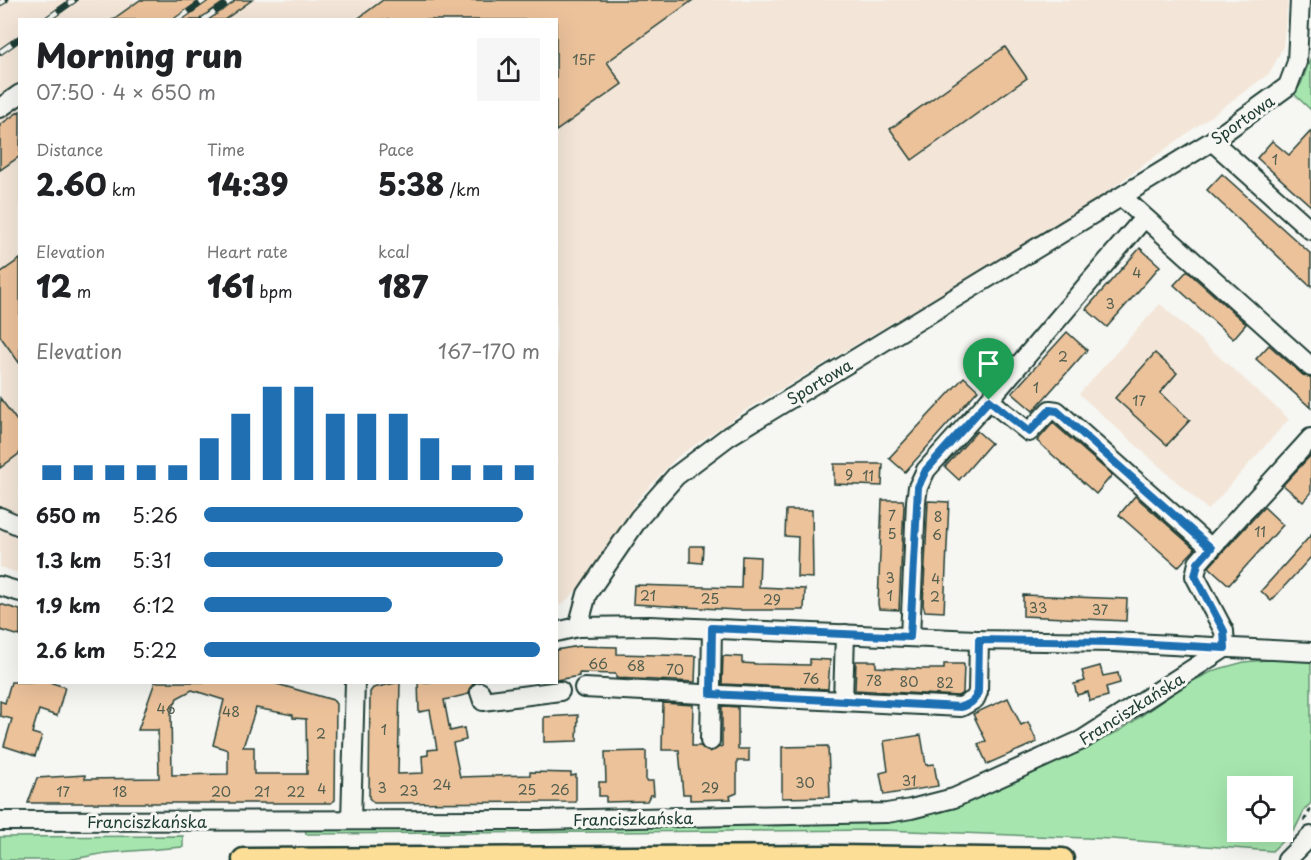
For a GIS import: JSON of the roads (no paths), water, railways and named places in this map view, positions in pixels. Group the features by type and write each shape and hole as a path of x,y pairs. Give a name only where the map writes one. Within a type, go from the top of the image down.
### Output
{"main road":[{"path":"244,860 847,857 1062,860"}],"street":[{"name":"Sportowa","path":"578,627 587,594 639,518 675,476 729,436 1212,141 1288,86 1297,62 1300,0"},
{"path":"0,108 18,95"},
{"path":"1212,141 1311,230"},
{"path":"1122,197 1311,367"},
{"path":"910,637 918,487 926,470 989,400 1144,218"},
{"path":"989,400 1029,432 1050,410 1057,411 1211,548"},
{"path":"1225,648 1224,631 1195,576 1198,563 1311,438"},
{"path":"0,517 18,525"},
{"path":"0,586 18,591"},
{"path":"558,632 578,627 649,626 979,640 1113,642 1311,652"},
{"path":"710,741 712,628"},
{"path":"843,701 845,634"},
{"path":"584,688 961,707 975,699 978,692 979,640"},
{"name":"Franciszkańska","path":"0,820 539,820 858,815 911,809 954,798 1082,740 1104,728 1225,648"},
{"path":"351,820 355,684"},
{"path":"480,692 483,701 560,691"},
{"path":"1287,860 1311,836"}],"railway":[{"path":"0,3 5,0"},
{"path":"49,18 74,0"},
{"path":"180,18 205,0"},
{"path":"206,18 232,0"},
{"path":"0,52 18,39"}]}
